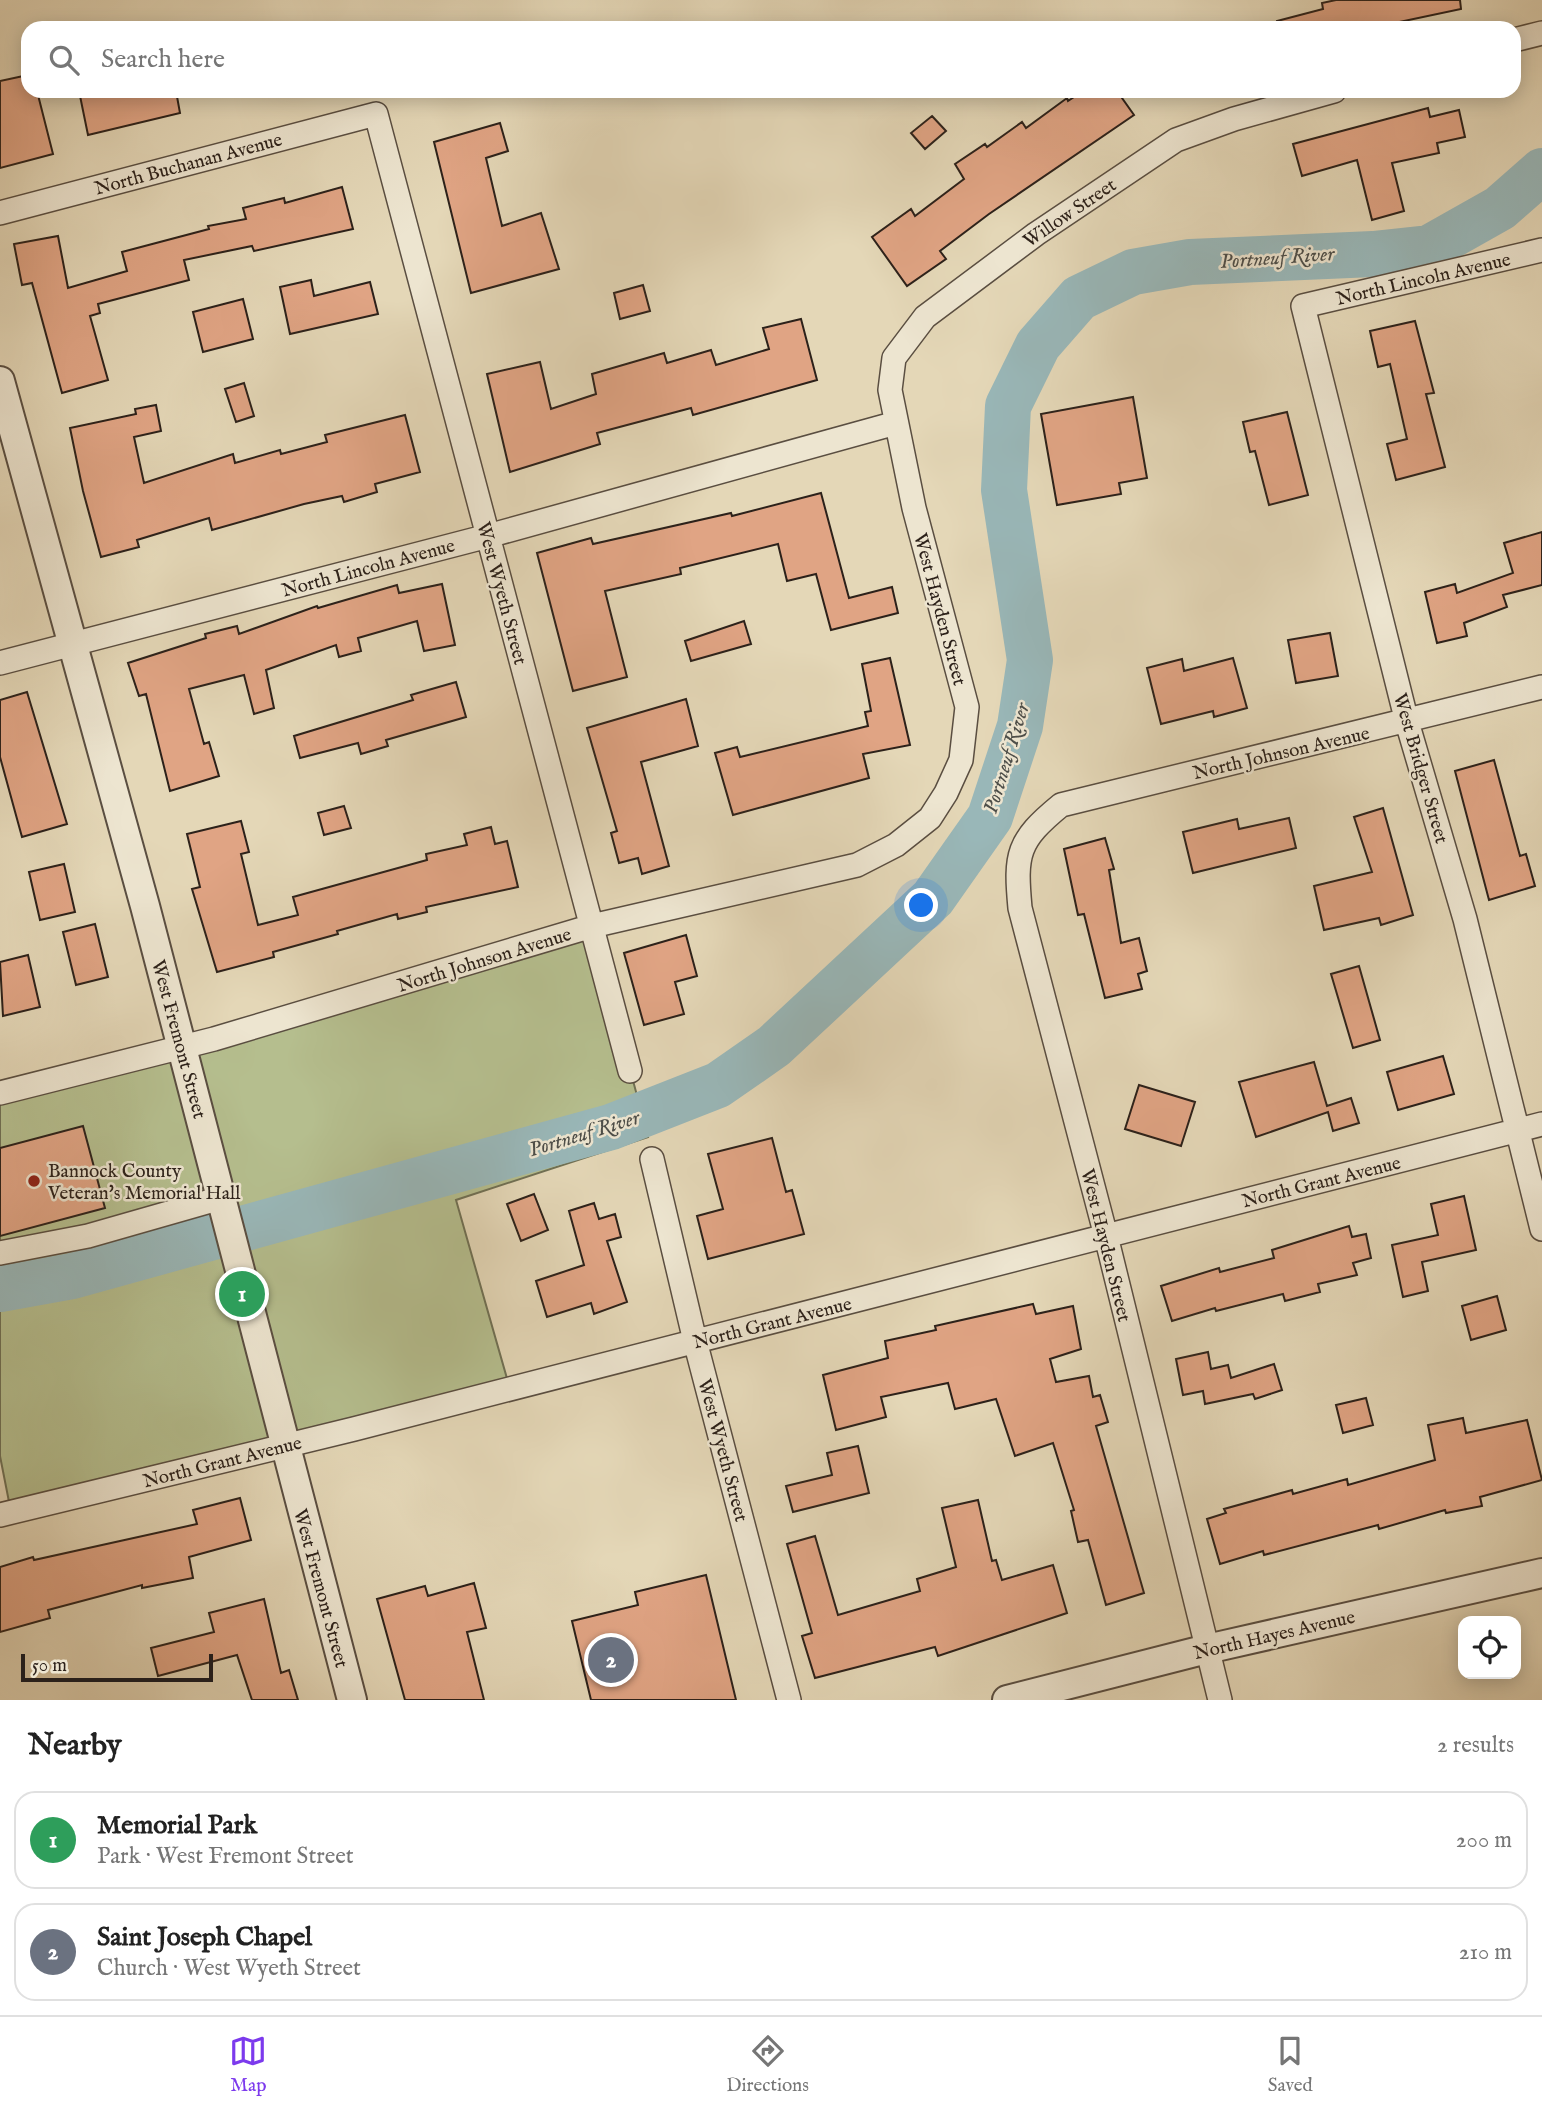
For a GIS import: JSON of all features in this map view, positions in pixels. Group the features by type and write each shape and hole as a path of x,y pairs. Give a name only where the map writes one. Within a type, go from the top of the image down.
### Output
{"street":[{"path":"1521,38 1542,33"},
{"name":"Willow Street","path":"896,423 890,390 894,358 925,317 1036,234 1176,140 1311,98"},
{"name":"North Buchanan Avenue","path":"0,213 376,114"},
{"name":"West Wyeth Street","path":"376,114 631,1071"},
{"name":"North Lincoln Avenue","path":"1303,306 1542,250"},
{"name":"West Bridger Street","path":"1303,306 1407,722 1465,919 1542,1229"},
{"name":"West Fremont Street","path":"0,380 145,906 352,1700"},
{"name":"North Lincoln Avenue","path":"0,663 488,536 896,423"},
{"name":"West Hayden Street","path":"896,423 914,508 967,707 961,760 946,793"},
{"name":"North Johnson Avenue","path":"1061,805 1542,687"},
{"name":"North Johnson Avenue","path":"0,1093 181,1048 592,926 857,864 896,845 930,818 946,793"},
{"name":"West Hayden Street","path":"1061,805 1034,827 1016,864 1020,908 1106,1236 1220,1700"},
{"name":"North Grant Avenue","path":"0,1515 286,1446 1542,1124"},
{"name":"West Wyeth Street","path":"652,1159 695,1341 789,1700"},
{"path":"0,1253 88,1236 222,1198"},
{"name":"North Hayes Avenue","path":"1007,1700 1207,1649 1542,1573"}],"green space":[{"path":"592,926 648,1137 456,1200 510,1389 11,1512 0,1456 0,1093"}],"building":[{"path":"1336,0 1460,0 1461,9 1404,21 1277,21 1323,9 1322,3"},
{"path":"21,76 21,98 39,98 53,154 0,168 0,81"},
{"path":"80,98 177,98 180,113 88,135"},
{"path":"1067,98 1068,101 1072,98 1122,98 1134,115 989,214 940,251 946,259 907,286 872,237 911,209 915,216 964,179 955,164 985,144 987,147 1022,122 1026,128"},
{"path":"1428,108 1430,117 1459,110 1465,137 1437,143 1439,153 1392,163 1404,211 1372,220 1357,160 1302,176 1293,144"},
{"path":"932,116 946,131 925,149 911,133"},
{"path":"500,123 508,151 486,158 502,226 541,213 559,269 471,293 434,142"},
{"path":"342,187 353,229 254,251 252,246 184,260 189,280 98,304 100,313 90,316 108,380 62,393 32,283 22,285 14,244 58,236 68,288 127,271 122,252 209,229 208,226 246,219 243,208 284,198 285,203"},
{"path":"311,280 314,296 370,282 378,314 290,334 280,287"},
{"path":"643,285 650,311 620,319 614,293"},
{"path":"243,299 253,339 203,352 193,312"},
{"path":"801,319 817,380 693,415 691,408 597,433 600,444 510,472 487,374 540,362 551,409 596,394 592,374 664,353 667,363 711,350 716,365 769,349 763,328"},
{"path":"1415,321 1434,393 1426,394 1445,467 1396,480 1387,444 1407,439 1390,364 1378,367 1370,331"},
{"path":"244,383 254,416 236,422 225,389"},
{"path":"1133,397 1147,478 1119,483 1121,494 1057,505 1041,414"},
{"path":"156,405 161,431 134,437 144,483 233,454 235,463 280,450 281,454 327,442 325,435 405,415 420,472 375,484 377,492 344,502 342,496 304,504 212,530 209,518 137,540 139,547 101,557 70,428 136,414 135,409"},
{"path":"1287,412 1308,495 1269,505 1255,451 1250,452 1243,422"},
{"path":"821,493 849,598 892,587 898,613 831,630 816,574 787,581 778,544 680,568 681,574 605,591 627,677 573,691 537,553 591,538 593,544 731,513 732,516"},
{"path":"1542,532 1542,585 1503,595 1507,607 1464,623 1467,636 1437,643 1425,592 1455,584 1457,593 1513,573 1504,543"},
{"path":"442,584 455,645 424,651 417,621 358,638 361,651 339,657 336,645 266,670 274,708 254,714 244,675 189,689 204,744 209,742 219,776 170,791 146,694 139,696 128,663 206,638 205,634 237,626 239,634 317,606 318,608 397,585 399,593"},
{"path":"744,621 751,644 691,661 685,641"},
{"path":"1330,633 1338,676 1296,683 1288,640"},
{"path":"890,658 910,745 863,754 869,778 733,815 715,753 737,747 740,757 868,726 865,712 871,711 862,664"},
{"path":"1233,658 1247,708 1214,717 1213,711 1161,724 1147,668 1182,659 1184,671"},
{"path":"456,682 466,717 386,740 388,746 361,754 358,743 300,758 294,736 413,700 411,695"},
{"path":"27,692 67,824 22,837 0,757 0,700"},
{"path":"686,699 698,746 641,762 669,866 642,874 638,858 619,863 611,833 617,831 587,728"},
{"path":"1494,760 1520,856 1526,854 1535,886 1489,900 1455,771"},
{"path":"344,806 351,828 324,835 318,813"},
{"path":"1383,808 1413,915 1381,925 1379,918 1324,930 1314,886 1372,872 1354,817"},
{"path":"1289,818 1296,848 1193,873 1183,832 1237,819 1239,829"},
{"path":"241,821 249,852 241,854 258,925 298,915 293,897 427,860 426,854 467,845 464,834 491,827 495,844 507,841 518,887 426,907 427,912 398,919 397,914 273,952 274,957 217,972 192,889 200,887 187,834"},
{"path":"1105,838 1114,869 1109,870 1121,943 1139,938 1147,971 1138,974 1142,989 1105,998 1084,914 1078,915 1064,849"},
{"path":"64,864 75,912 40,920 29,872"},
{"path":"95,924 108,977 76,985 63,932"},
{"path":"686,935 697,976 675,982 684,1014 644,1025 624,953"},
{"path":"28,955 40,1007 3,1016 0,962"},
{"path":"1359,966 1380,1040 1353,1048 1331,974"},
{"path":"1443,1056 1454,1094 1398,1110 1387,1072"},
{"path":"1314,1062 1327,1106 1351,1098 1359,1123 1333,1131 1328,1112 1256,1137 1239,1082"},
{"path":"1139,1085 1195,1102 1181,1146 1125,1129"},
{"path":"83,1126 105,1208 0,1236 0,1148"},
{"path":"772,1138 786,1192 792,1190 804,1234 708,1259 697,1216 723,1209 708,1154"},
{"path":"534,1194 548,1230 521,1241 507,1204"},
{"path":"1464,1196 1476,1250 1422,1262 1428,1291 1403,1297 1392,1245 1438,1235 1431,1204"},
{"path":"594,1203 599,1219 615,1214 621,1237 607,1241 627,1302 594,1314 591,1303 547,1317 536,1281 584,1265 569,1211"},
{"path":"1349,1226 1352,1237 1366,1234 1371,1258 1353,1263 1357,1275 1318,1284 1320,1292 1285,1301 1283,1294 1216,1311 1215,1308 1172,1321 1161,1286 1219,1268 1220,1272 1274,1258 1272,1250"},
{"path":"1497,1296 1506,1330 1471,1340 1462,1306"},
{"path":"1033,1304 1036,1314 1073,1306 1081,1349 1050,1359 1056,1382 1089,1376 1093,1397 1100,1395 1108,1422 1096,1426 1144,1593 1106,1605 1088,1540 1078,1542 1071,1511 1074,1510 1053,1443 1015,1456 996,1399 955,1409 948,1383 881,1397 886,1417 836,1430 823,1375 888,1358 885,1341 936,1330 935,1326"},
{"path":"1208,1352 1211,1369 1228,1365 1231,1378 1274,1364 1282,1390 1255,1399 1253,1394 1205,1404 1203,1391 1183,1395 1176,1359"},
{"path":"1366,1398 1373,1425 1343,1433 1336,1405"},
{"path":"1463,1418 1466,1433 1527,1420 1542,1480 1480,1497 1482,1506 1446,1513 1445,1510 1379,1529 1378,1525 1264,1555 1263,1551 1220,1564 1207,1519 1226,1513 1224,1509 1292,1490 1293,1494 1347,1479 1348,1485 1435,1460 1428,1425"},
{"path":"858,1446 869,1493 793,1512 786,1486 832,1475 827,1453"},
{"path":"240,1498 251,1540 189,1557 193,1578 142,1588 142,1585 48,1610 50,1618 0,1632 0,1567 33,1557 34,1560 197,1524 193,1510"},
{"path":"978,1500 992,1561 996,1560 1002,1580 1053,1565 1067,1613 938,1656 935,1647 815,1678 802,1636 812,1633 787,1544 815,1536 838,1615 920,1591 917,1579 956,1567 942,1508"},
{"path":"706,1575 736,1700 591,1700 572,1621 638,1605 635,1592"},
{"path":"474,1583 486,1628 467,1632 484,1700 405,1700 377,1599 425,1586 428,1596"},
{"path":"264,1599 281,1673 289,1670 298,1700 252,1700 237,1655 158,1676 151,1648 214,1632 209,1613"}],"waterway":[{"name":"Portneuf River","path":"0,1289 72,1276 611,1127 718,1085 774,1046 933,898 990,817 1020,726 1030,660 1004,490 1008,406 1038,345 1079,298 1133,272 1190,262 1373,254 1429,248 1500,208 1542,171"}],"place":[{"name":"Bannock County Veteran's Memorial Hall","path":"34,1181"},
{"name":"Memorial Park","path":"242,1294"},
{"name":"Saint Joseph Chapel","path":"611,1660"}]}
